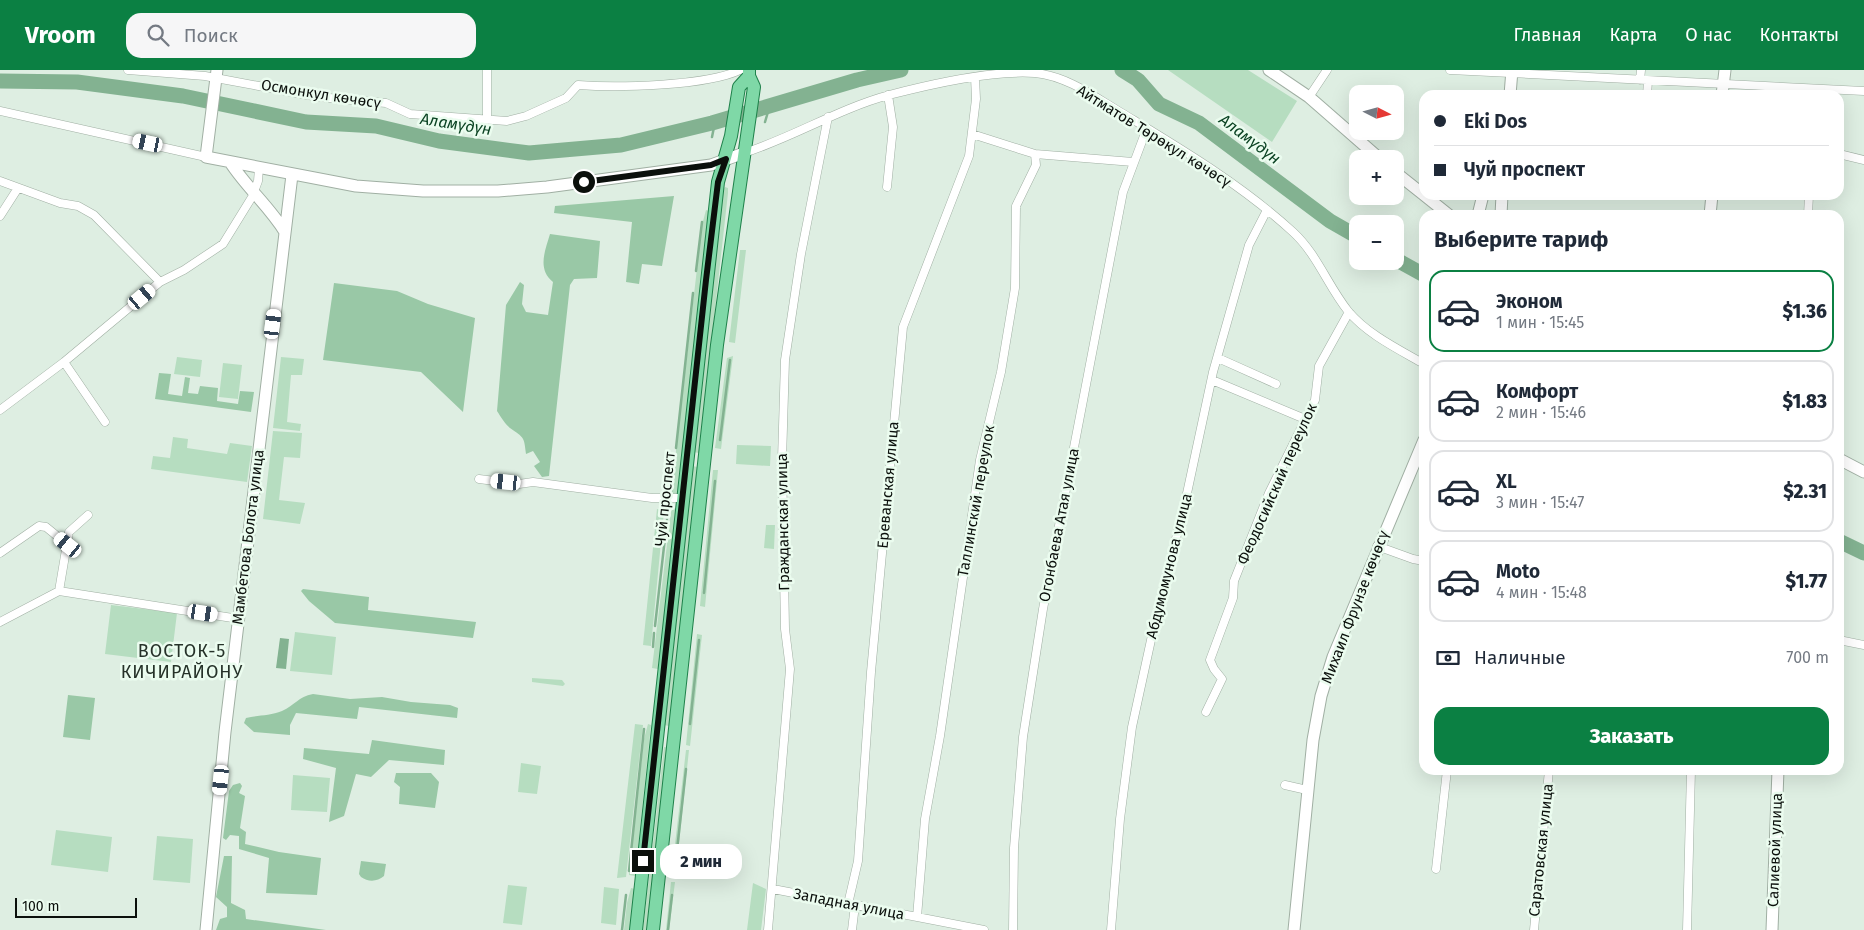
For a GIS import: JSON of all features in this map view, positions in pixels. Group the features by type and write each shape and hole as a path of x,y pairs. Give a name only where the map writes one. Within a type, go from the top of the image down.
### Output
{"main road":[{"name":"Чуй проспект","path":"636,930 681,498 718,182 726,159 739,87 748,76"},
{"path":"653,930 717,345 747,132 748,76"},
{"path":"656,735 675,737"}],"street":[{"name":"Осмонкул көчөсү","path":"128,70 216,76 318,97 386,104 410,114 506,121 526,116 566,98 578,85 600,87 748,76"},
{"path":"487,70 487,120"},
{"path":"1269,70 1309,97 1370,150"},
{"path":"1309,97 1328,70"},
{"path":"1450,70 1864,91"},
{"path":"1641,70 1646,90"},
{"path":"1722,90 1725,70"},
{"name":"Айтматов Төрөкул көчөсү","path":"206,157 356,186 423,191 498,191 547,187 711,165 783,140 828,117 888,96 976,77 1017,72 1051,76 1085,91 1146,128 1215,172 1267,210 1295,234 1311,253 1349,312 1384,341 1419,361"},
{"path":"1510,90 1512,72"},
{"path":"0,111 206,157 216,76"},
{"name":"Ереванская улица","path":"852,930 851,904 858,861 871,672 903,326 969,156 976,77"},
{"path":"887,188 893,127 888,96"},
{"name":"Гражданская улица","path":"768,930 773,889 790,669 784,629 782,476 786,360 801,254 828,117"},
{"name":"Огонбаева Атая улица","path":"1013,930 1014,848 1023,737 1043,610 1123,192 1146,128"},
{"path":"972,134 1035,154 1133,162"},
{"name":"Таллинский переулок","path":"917,917 925,818 940,736 980,460 1001,372 1015,288 1016,206 1036,165 1035,154"},
{"path":"1844,155 1864,160"},
{"path":"230,162 275,216 285,232"},
{"path":"0,410 64,362 160,282 184,270 223,244 237,225 254,192 259,168"},
{"name":"Мамбетова Болота улица","path":"206,930 239,619 292,175"},
{"path":"1404,179 1419,191"},
{"path":"0,181 60,203 78,206 94,215 160,282"},
{"path":"0,216 18,188"},
{"path":"1430,200 1444,210"},
{"name":"Абдумомунова улица","path":"1111,930 1120,820 1132,727 1212,380 1249,244 1267,210"},
{"name":"Феодосийский переулок","path":"1206,712 1222,680 1210,660 1233,598 1234,581 1269,493 1315,400 1319,366 1349,312"},
{"path":"1218,358 1276,384"},
{"path":"64,362 105,422"},
{"path":"1212,380 1305,419"},
{"name":"Михаил Фрунзе көчөсү","path":"1294,930 1312,740 1321,696 1333,657 1419,452"},
{"path":"1844,461 1864,472"},
{"path":"479,479 519,484 533,482 652,498 681,498"},
{"path":"59,591 69,532 88,516"},
{"path":"0,553 39,526 46,527 68,545"},
{"path":"1378,546 1419,560"},
{"path":"0,622 59,591 239,619"},
{"path":"1844,641 1864,645"},
{"path":"1436,869 1446,775"},
{"name":"Саратовская улица","path":"1534,930 1549,775"},
{"path":"1687,930 1691,775"},
{"name":"Салиевой улица","path":"1772,930 1778,775"},
{"path":"1285,786 1307,790"},
{"name":"Западная улица","path":"773,889 984,930"}],"shaded area":[{"path":"1168,70 1248,70 1297,101 1272,142"},
{"path":"725,187 728,188 728,193 699,453 693,452 723,190"},
{"path":"674,196 662,266 642,264 639,284 626,282 632,222 554,213 555,206"},
{"path":"706,210 709,211 709,216 678,494 671,494 702,225"},
{"path":"550,234 600,241 597,278 574,279 570,285 549,476 542,477 534,466 540,462 533,451 526,454 522,438 508,426 497,411 506,305 520,282 524,285 522,304 526,312 548,315 553,282 545,271 544,260"},
{"path":"740,250 746,250 735,343 729,342"},
{"path":"334,283 397,291 428,304 475,318 463,412 421,372 323,360"},
{"path":"733,356 721,449 715,448 727,358"},
{"path":"177,357 202,360 200,377 174,374"},
{"path":"281,357 304,359 302,375 291,375 287,422 301,424 300,431 273,428"},
{"path":"223,363 242,365 238,399 219,397"},
{"path":"159,373 171,374 168,394 182,396 185,377 190,378 188,393 198,394 200,386 218,388 217,401 238,404 240,391 254,392 251,412 155,399"},
{"path":"273,431 302,433 300,458 284,457 279,500 305,503 300,524 263,519"},
{"path":"173,437 188,439 187,448 227,454 230,443 252,446 247,482 151,469 153,456 170,458"},
{"path":"737,445 771,446 770,466 736,464"},
{"path":"692,466 698,467 669,726 664,725"},
{"path":"713,470 718,470 705,607 700,606"},
{"path":"677,508 658,669 652,668 671,511"},
{"path":"657,509 664,511 651,646 643,645"},
{"path":"766,525 775,525 774,549 764,548"},
{"path":"303,589 369,597 368,610 476,622 473,638 335,623 309,601 301,591"},
{"path":"111,605 177,613 171,662 105,654"},
{"path":"295,632 336,637 332,675 290,671"},
{"path":"697,634 702,635 690,746 686,745"},
{"path":"280,638 289,639 286,669 276,668"},
{"path":"532,678 562,680 565,684 563,686 532,682"},
{"path":"313,694 350,699 382,697 411,702 450,705 458,708 457,718 359,707 357,719 296,713 290,725 290,735 254,732 244,723 246,718 278,713 304,697"},
{"path":"68,695 95,698 90,740 63,737"},
{"path":"635,724 643,725 626,877 617,878"},
{"path":"648,724 651,725 635,876 629,875 644,739"},
{"path":"372,740 445,750 444,765 389,760 371,777 356,774 344,816 329,822 336,768 303,759 304,748 369,754"},
{"path":"664,747 670,748 648,930 643,930"},
{"path":"686,750 689,750 676,871 672,870"},
{"path":"521,763 541,766 537,794 518,792"},
{"path":"396,773 431,773 439,782 435,808 399,804 400,787 394,782"},
{"path":"293,775 330,778 327,812 291,810"},
{"path":"240,783 242,786 239,793 245,796 240,828 246,832 245,844 279,852 321,858 317,895 266,893 269,858 239,849 239,836 230,835 226,840 223,838 229,791 233,785"},
{"path":"56,830 112,837 108,872 51,865"},
{"path":"157,836 193,839 190,883 153,880"},
{"path":"224,856 232,856 231,903 245,910 246,919 326,930 216,930 220,919 227,917 227,907 216,897"},
{"path":"361,861 386,864 384,876 372,881 361,877 359,874"},
{"path":"671,882 675,882 669,930 666,930"},
{"path":"753,883 766,889 761,930 747,930"},
{"path":"508,885 527,887 522,925 503,923"},
{"path":"604,887 619,889 616,925 601,923"},
{"path":"631,888 635,889 630,930 624,930 627,903"}],"waterway":[{"name":"Аламүдүн","path":"0,81 77,82 183,96 306,122 376,126 439,141 529,153 621,145 712,123 857,80 901,70"},
{"name":"Аламүдүн","path":"1122,70 1138,80 1159,104 1199,123 1330,221 1349,232"},
{"path":"765,122 770,105"},
{"path":"712,137 715,122"},
{"path":"696,271 702,222"},
{"name":"Аламүдүн","path":"1404,264 1419,272"},
{"path":"676,448 693,293"},
{"path":"720,440 730,360"},
{"path":"671,492 675,458"},
{"path":"704,593 715,481"},
{"path":"655,626 667,520"},
{"name":"Аламүдүн","path":"1844,543 1864,553"},
{"path":"653,647 654,633"},
{"path":"690,724 699,640"},
{"path":"629,871 644,729"},
{"path":"675,868 686,769"},
{"path":"622,930 626,895"},
{"path":"668,930 672,895"}],"district":[{"name":"ВОСТОК-5 КИЧИРАЙОНУ","path":"182,661"}],"route":[{"path":"584,182 711,165 726,159 718,182 706,280 643,861"}]}
